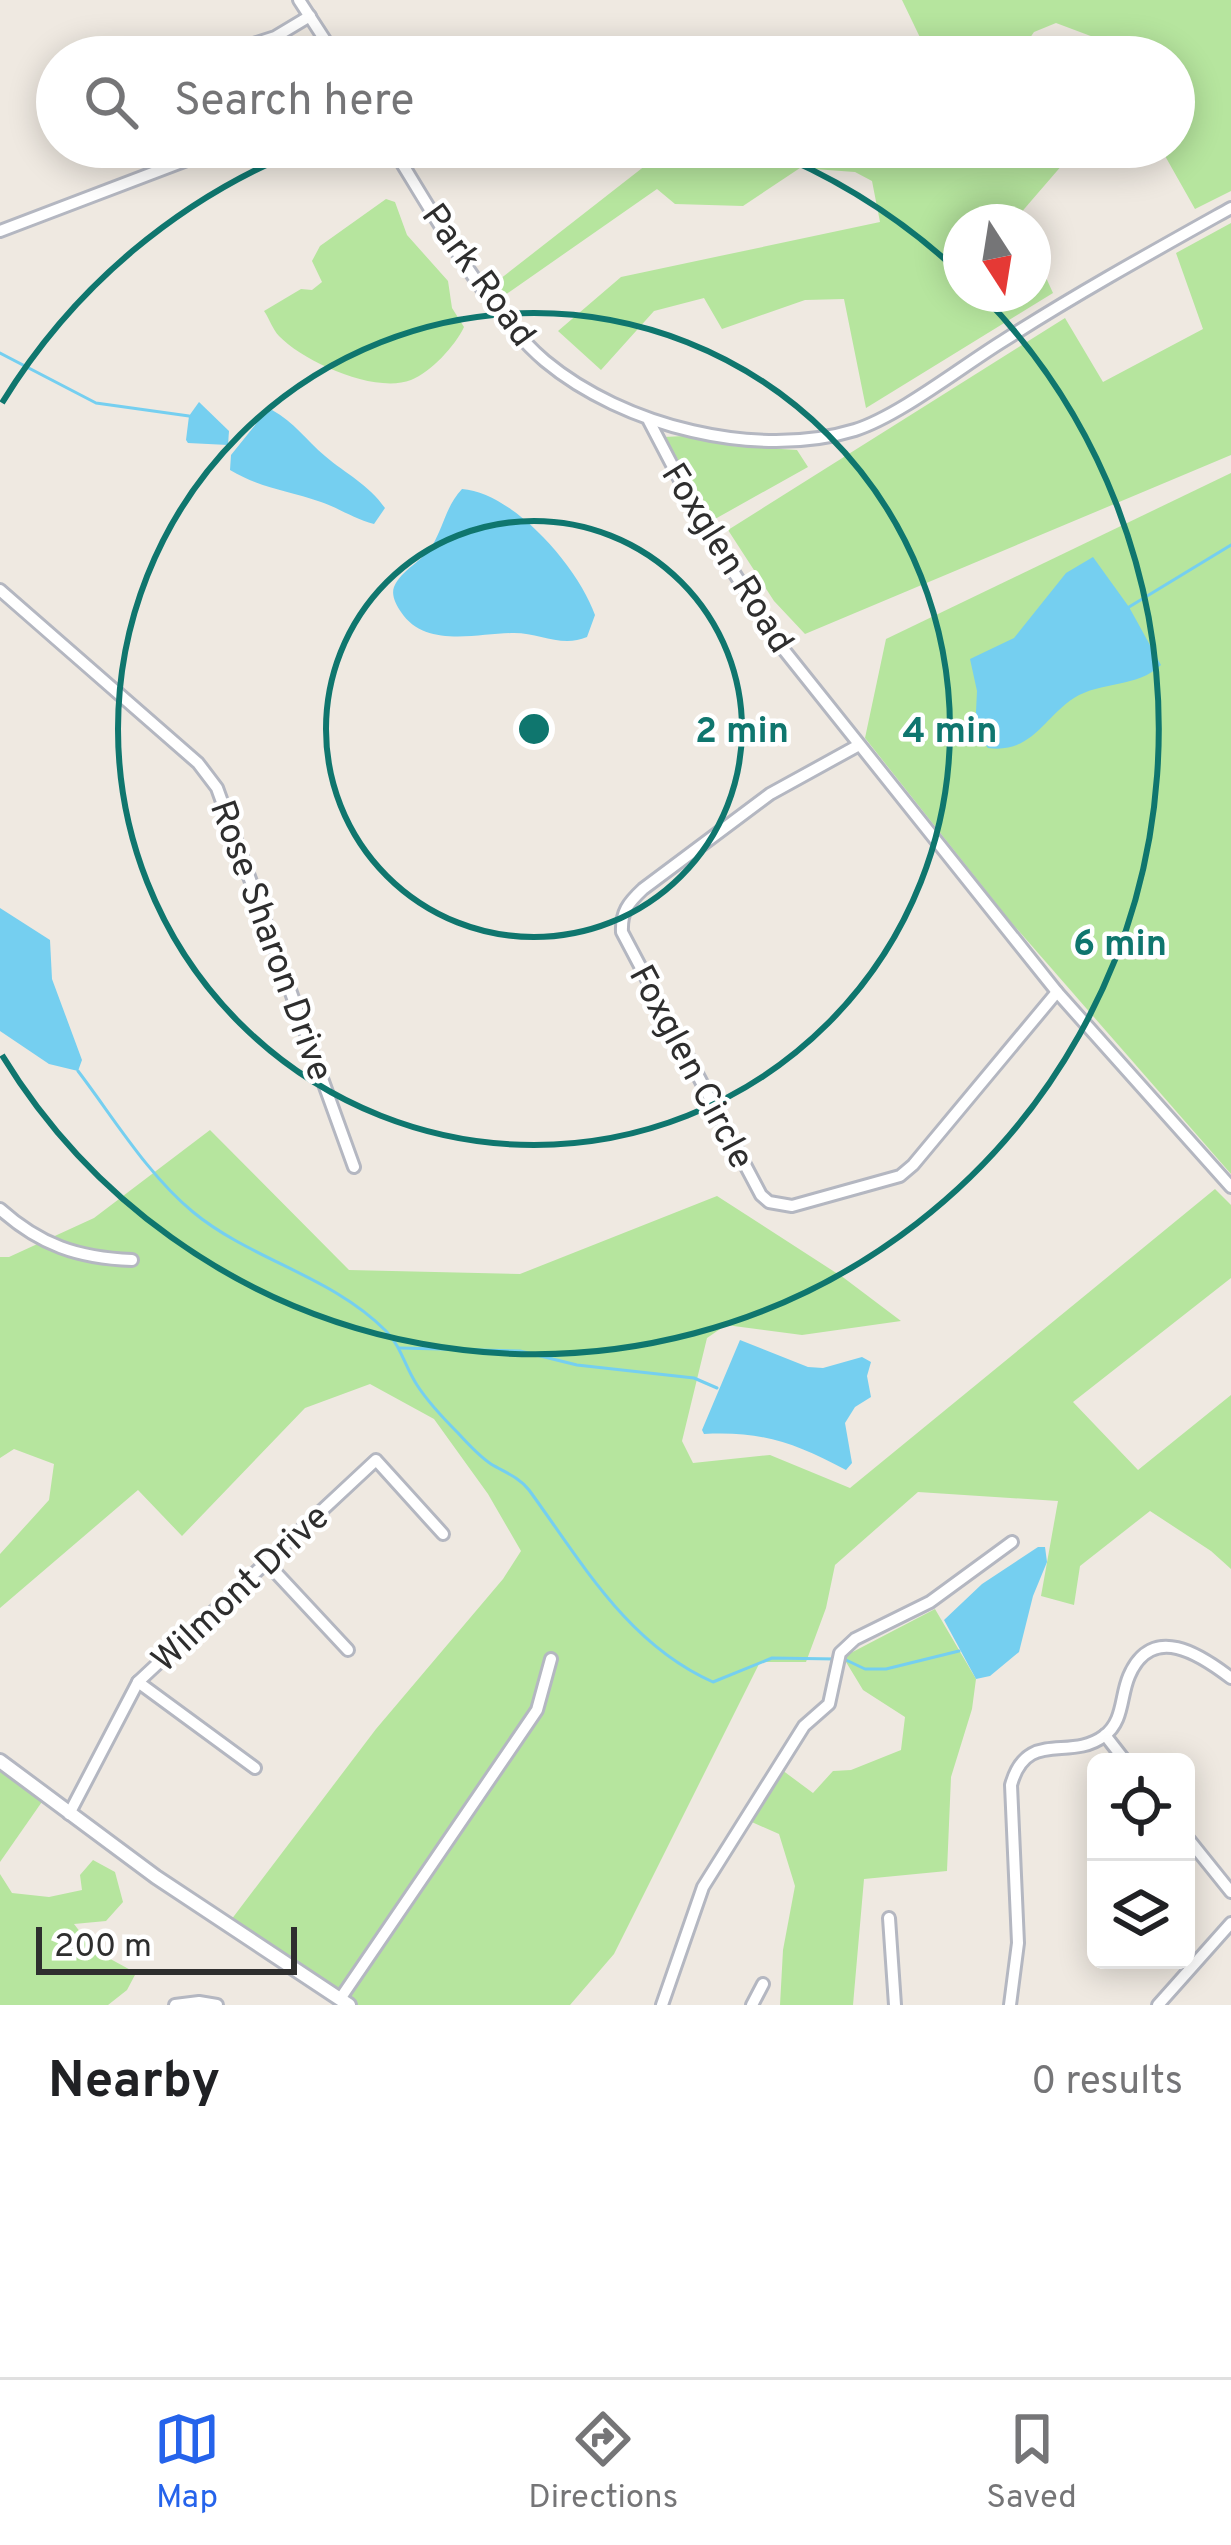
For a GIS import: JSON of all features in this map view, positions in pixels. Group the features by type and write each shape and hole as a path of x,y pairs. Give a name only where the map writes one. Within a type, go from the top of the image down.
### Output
{"street":[{"path":"299,0 323,36"},
{"path":"277,36 310,16"},
{"path":"0,231 165,168"},
{"name":"Park Road","path":"407,168 464,260 546,362 598,397 649,421 744,438 816,438 868,425 1100,279 1231,208"},
{"name":"Foxglen Road","path":"649,421 759,614 1057,992 1231,1187"},
{"name":"Rose Sharon Drive","path":"0,590 198,763 217,788 354,1167"},
{"name":"Foxglen Circle","path":"859,745 770,794 643,889 621,918 622,932 761,1195 769,1202 792,1206 900,1175 1057,992"},
{"path":"0,1209 51,1246 98,1259 132,1260"},
{"name":"Wilmont Drive","path":"69,1814 138,1682 376,1460 443,1534"},
{"path":"662,2005 703,1888 804,1726 829,1704 838,1659 855,1640 930,1602 1012,1542"},
{"path":"266,1562 348,1649"},
{"path":"1010,2005 1018,1943 1011,1807 1014,1776 1032,1752 1084,1745 1105,1735 1119,1717 1136,1664 1155,1650 1188,1649 1231,1678"},
{"path":"0,1761 69,1814 344,2002 537,1710 551,1659"},
{"path":"138,1682 255,1768"},
{"path":"1105,1735 1119,1753"},
{"path":"1195,1847 1231,1892"},
{"path":"889,1918 896,2005"},
{"path":"1158,2005 1231,1923"},
{"path":"876,1958 892,1956"},
{"path":"752,2005 763,1984"},
{"path":"175,2005 217,2005"}],"green space":[{"path":"902,0 1231,0 1231,191 1195,209 1172,168 1195,168 1195,36 1091,36 1056,23 1031,36 919,36"},
{"path":"642,168 800,168 743,206 675,204 657,189 495,302 486,290"},
{"path":"800,168 1060,168 1028,204 943,204 943,312 1022,312 866,408 844,299 805,300 722,329 704,298 654,311 601,370 558,331 621,277 880,222 872,181 855,172"},
{"path":"386,199 395,202 407,235 448,281 452,308 464,327 434,365 411,380 396,383 360,379 305,356 279,336 264,311 322,282 312,261 320,246"},
{"path":"1231,223 1231,455 805,634 774,601 728,530 1065,318 1103,382 1203,329 1176,253"},
{"path":"684,436 732,446 797,450 808,467 715,519 664,437"},
{"path":"1231,473 1231,1174 1010,921 865,738 886,639"},
{"path":"210,1130 349,1270 520,1274 717,1196 901,1321 802,1335 726,1325 707,1338 682,1441 693,1463 770,1455 850,1488 1215,1189 1231,1205 1231,1278 1073,1402 1138,1470 1231,1395 1231,1569 1150,1511 1080,1566 1074,1605 1041,1596 1058,1501 918,1492 835,1565 826,1608 806,1662 760,1662 614,1954 570,2005 349,2005 228,1924 376,1729 503,1579 521,1551 488,1494 434,1419 370,1384 305,1408 182,1536 138,1490 0,1608 0,1554 49,1500 54,1464 14,1449 0,1458 0,1257 94,1218"},
{"path":"935,1609 976,1679 951,1777 947,1871 864,1879 853,2005 780,2005 783,1950 795,1886 779,1834 745,1819 778,1767 813,1793 833,1771 851,1770 901,1750 905,1717 863,1690 843,1657"},
{"path":"0,1765 46,1796 0,1862"},
{"path":"93,1860 115,1872 123,1902 106,1921 74,1924 94,1950 136,1973 127,1990 108,2005 0,2005 0,1874 12,1893 49,1897 82,1890 80,1875"}],"water":[{"path":"199,402 229,431 228,445 188,443 189,416"},
{"path":"272,410 378,500 385,508 374,524 230,470 231,455"},
{"path":"462,489 502,504 559,555 595,615 587,637 569,641 514,633 438,635 411,624 394,600 394,587 432,546"},
{"path":"1093,557 1129,607 1161,665 1141,677 1074,698 1027,740 988,748 975,732 977,691 970,659 1014,638 1066,573"},
{"path":"0,908 50,940 52,979 82,1060 78,1071 49,1064 0,1031"},
{"path":"740,1340 808,1367 823,1368 862,1357 871,1362 867,1376 871,1397 855,1407 845,1423 852,1463 846,1470 778,1441 704,1434"},
{"path":"1045,1547 1047,1562 1019,1652 990,1676 976,1679 944,1620 982,1584"}],"waterway":[{"path":"0,353 96,403 189,416"},
{"path":"1129,607 1231,545"},
{"path":"78,1071 146,1163 193,1212 240,1243 341,1296 386,1331 436,1410 482,1457 525,1485 587,1572 655,1646 713,1682 772,1658 836,1659"},
{"path":"400,1348 520,1351 577,1365 694,1378 717,1388"},
{"path":"846,1660 865,1669 886,1669 959,1651"}]}
